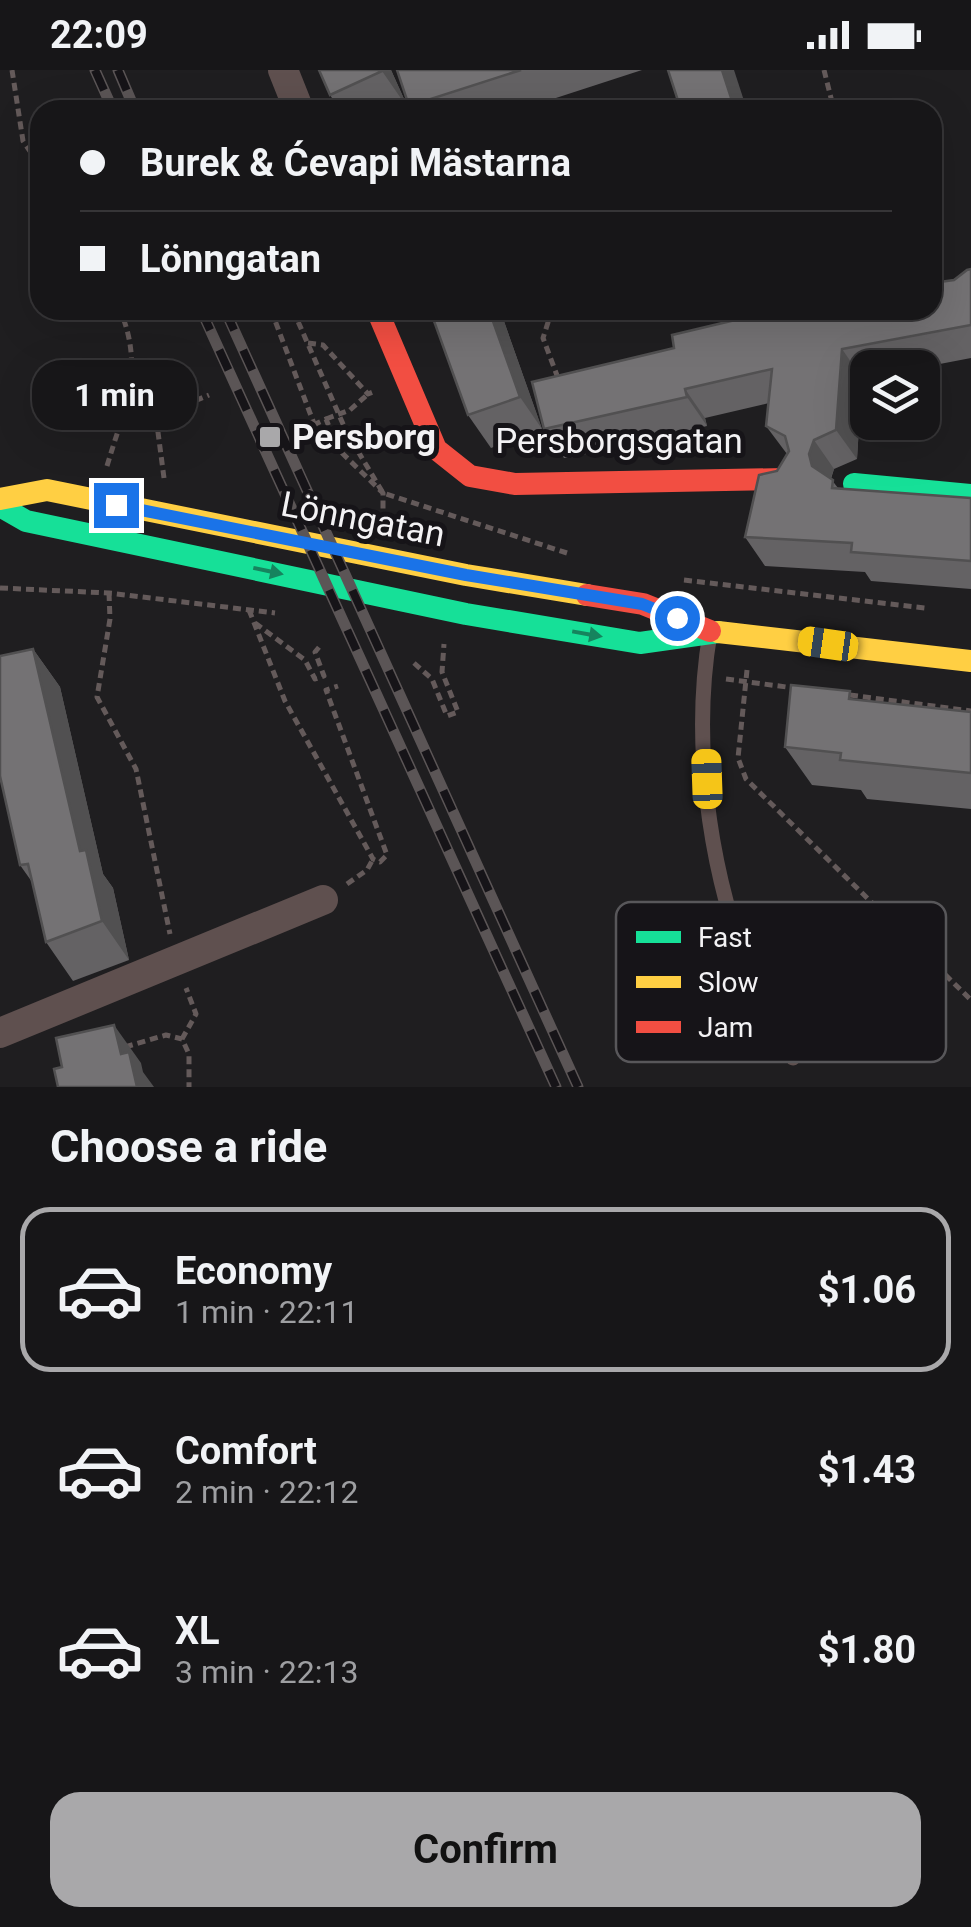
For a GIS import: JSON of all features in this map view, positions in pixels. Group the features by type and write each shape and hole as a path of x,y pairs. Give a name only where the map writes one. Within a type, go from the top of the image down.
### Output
{"street":[{"path":"283,70 295,100"},
{"name":"Persborgsgatan","path":"381,320 436,449 452,466 492,483 784,479"},
{"path":"854,484 971,495"},
{"name":"Lönngatan","path":"0,503 47,490 466,575 642,604 711,631 971,661"},
{"name":"Lönngatan","path":"0,503 26,521 466,614 640,643 711,631"},
{"path":"0,1033 323,900"}],"lane":[{"path":"711,631 703,675 708,800 728,902"}],"path":[{"path":"12,70 23,141 30,151"},
{"path":"824,70 832,100"},
{"path":"104,477 135,370 124,320"},
{"path":"275,320 324,450 318,452"},
{"path":"548,320 543,338 561,387"},
{"path":"308,343 323,345 368,394"},
{"path":"313,425 350,410 368,394 405,383"},
{"path":"161,456 156,417 209,395"},
{"path":"326,420 338,449 383,492 382,538"},
{"path":"109,593 110,618 97,697 136,769 175,960 196,1014 182,1039"},
{"path":"248,610 285,701 372,858 380,862 387,856 326,690 338,686"},
{"path":"251,620 306,660 315,679 324,676 315,652 320,646"},
{"path":"414,664 432,679 447,716 458,712 442,672 445,632"},
{"path":"802,689 746,682 738,758 746,779 871,902"},
{"path":"840,694 971,711"},
{"path":"323,900 367,870 372,858"},
{"path":"946,975 971,1000"},
{"path":"120,1048 166,1035 182,1039"},
{"path":"182,1039 189,1054 189,1087"}],"building":[{"path":"319,70 381,70 382,71 330,95"},
{"path":"397,70 521,70 428,100 407,100"},
{"path":"668,70 722,70 732,100 678,100"},
{"path":"971,269 971,325 842,349 836,430 814,440 809,454 812,466 833,480 832,488 971,498 971,561 851,552 852,543 745,537 759,475 777,471 789,451 785,436 766,426 772,369 685,389 687,397 544,429 532,382 674,348 672,335 735,320 942,320 942,282 954,280"},
{"path":"434,320 493,320 520,397 468,415"},
{"path":"33,649 80,851 86,850 102,921 46,942 28,864 20,865 0,776 0,656"},
{"path":"791,685 850,691 849,699 971,712 971,773 840,760 841,753 785,747"},
{"path":"114,1025 121,1054 129,1052 137,1087 58,1087 54,1069 62,1067 56,1038"}],"railway":[{"path":"95,70 108,100"},
{"path":"118,70 131,100"},
{"path":"206,320 556,1087"},
{"path":"230,320 578,1087"}],"traffic: fast":[{"path":"854,484 971,495"},
{"path":"0,506 26,521 466,614 640,643 718,632"}],"traffic: slow":[{"path":"0,499 47,490 466,575 587,595"},
{"path":"718,632 971,661"}],"traffic: jam":[{"path":"381,320 436,449 470,476 515,484 784,479"},
{"path":"587,595 643,604 710,631"}],"place":[{"name":"Persborg","path":"270,437"}],"route":[{"path":"116,505 466,575 642,604 677,618"}]}
